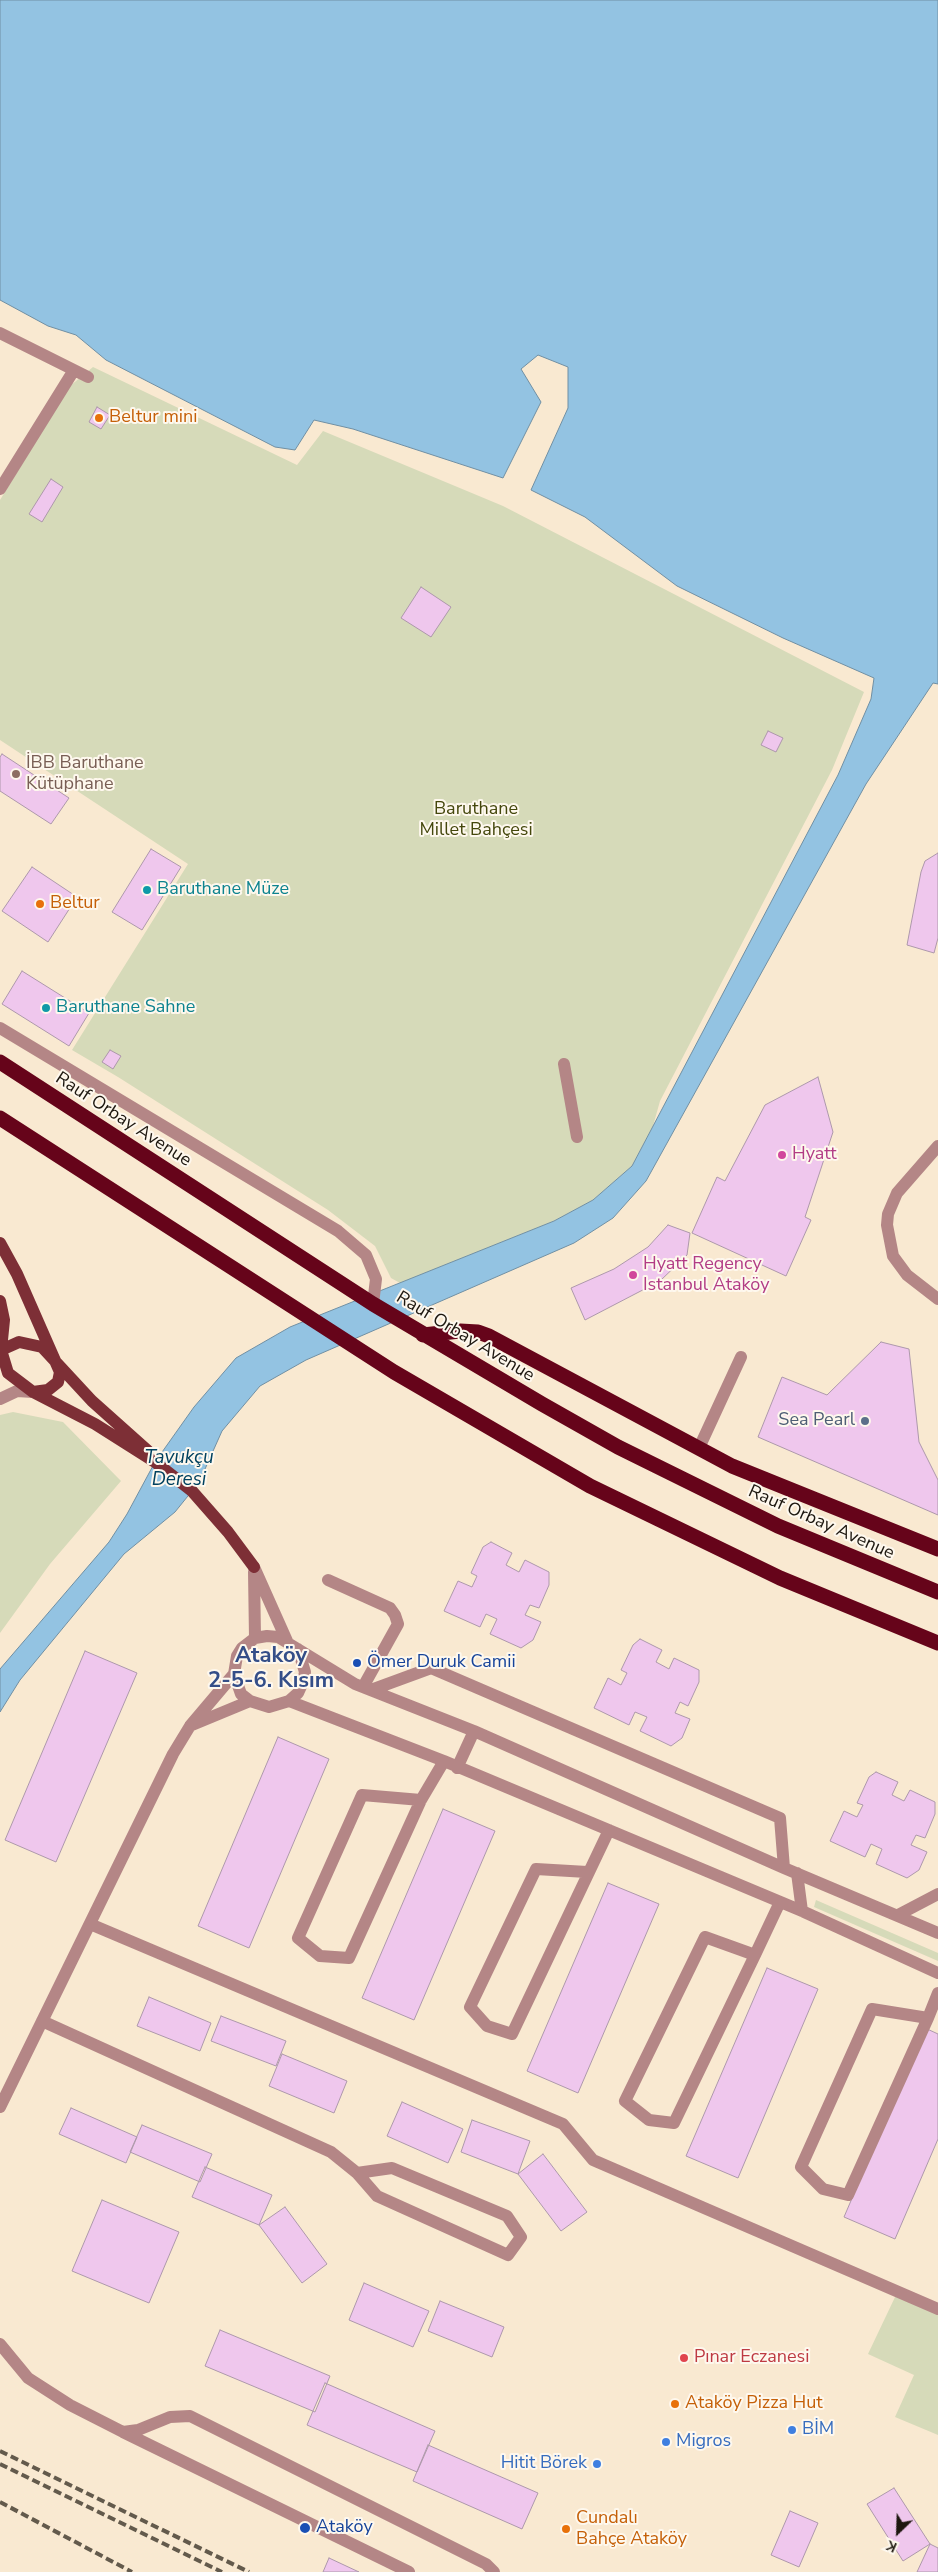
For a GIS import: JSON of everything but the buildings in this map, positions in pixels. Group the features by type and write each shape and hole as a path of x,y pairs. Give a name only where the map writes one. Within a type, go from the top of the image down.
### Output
{"highway":[{"name":"Rauf Orbay Avenue","path":"0,1062 373,1304 618,1448 778,1526 938,1592"},
{"path":"0,1118 394,1372 590,1486 780,1578 938,1643"},
{"path":"423,1335 460,1331 478,1332 489,1336 732,1466 938,1549"}],"main road":[{"path":"0,1243 17,1274 60,1372 58,1382 48,1390 33,1392"},
{"path":"0,1301 4,1320 1,1351 8,1373 33,1392 96,1424 155,1462 192,1491 228,1532 254,1567"},
{"path":"1,1351 19,1342 42,1347 55,1359 68,1376 148,1452 155,1462"}],"street":[{"path":"0,333 88,377"},
{"path":"0,489 74,370"},
{"path":"0,1028 338,1231 366,1255 376,1279 373,1304"},
{"path":"564,1064 578,1137"},
{"path":"938,1146 897,1192 888,1214 887,1225 893,1256 907,1275 938,1299"},
{"path":"699,1448 741,1357"},
{"path":"0,1399 17,1391 33,1392"},
{"path":"254,1567 255,1638"},
{"path":"254,1567 287,1641"},
{"path":"328,1580 390,1608 395,1615 398,1624 367,1689"},
{"path":"298,1649 305,1672 298,1693 289,1702 269,1707 250,1701 241,1694 234,1674 237,1656 242,1648 255,1638 278,1637 367,1689 474,1731 784,1868 938,1932"},
{"path":"367,1689 431,1668 780,1818 784,1868"},
{"path":"0,2106 173,1754 190,1726 234,1674"},
{"path":"190,1726 250,1701"},
{"path":"289,1702 444,1761 780,1902 938,1973"},
{"path":"457,1768 474,1731"},
{"path":"421,1800 362,1795 298,1938 320,1956 349,1958 421,1800 444,1761"},
{"path":"588,1872 536,1869 470,2007 488,2026 512,2034 609,1830"},
{"path":"797,1873 802,1912"},
{"path":"898,1915 938,1894"},
{"path":"755,1955 705,1937 625,2101 649,2120 674,2122 755,1955 780,1902"},
{"path":"90,1924 563,2124 593,2160 938,2308"},
{"path":"928,2018 872,2009 801,2167 823,2189 848,2195 928,2018 938,1994"},
{"path":"42,2021 331,2152 357,2173 377,2196 508,2255 522,2237 507,2216 392,2168 357,2173"},
{"path":"0,2344 28,2378 70,2405 409,2572"},
{"path":"123,2432 138,2430 170,2417 190,2416 486,2564 494,2572"}],"green space":[{"name":"Baruthane Millet Bahçesi","path":"93,367 297,465 323,431 503,506 864,692 832,770 660,1101 653,1126 632,1166 593,1200 554,1221 400,1283 391,1278 375,1246 328,1210 72,1050 188,864 0,740 0,500 70,386"},
{"path":"13,1412 63,1422 121,1481 50,1564 0,1633 0,1415"},
{"path":"816,1900 938,1953 938,1961 814,1907"},
{"path":"896,2295 938,2314 938,2435 895,2417 914,2375 868,2354"}],"water":[{"name":"Tavukçu Deresi","path":"0,0 938,0 938,684 933,683 866,784 646,1181 613,1218 574,1243 306,1360 260,1386 222,1431 201,1478 192,1491 175,1512 124,1554 20,1680 0,1712 0,1669 109,1542 127,1514 155,1462 194,1407 236,1358 290,1327 554,1221 593,1200 632,1166 838,775 871,699 874,678 783,638 677,586 585,517 531,490 568,408 568,367 538,355 521,369 541,402 503,478 353,429 314,420 295,450 275,447 106,360 76,335 48,326 0,300"}],"railway":[{"path":"0,2451 249,2572"},
{"path":"0,2464 222,2572"},
{"path":"0,2502 132,2572"}],"place":[{"name":"Beltur mini","path":"99,418"},
{"name":"İBB Baruthane Kütüphane","path":"16,774"},
{"name":"Baruthane Müze","path":"147,890"},
{"name":"Beltur","path":"40,904"},
{"name":"Baruthane Sahne","path":"46,1008"},
{"name":"Hyatt","path":"782,1155"},
{"name":"Hyatt Regency Istanbul Ataköy","path":"633,1275"},
{"name":"Sea Pearl","path":"865,1421"},
{"name":"Ömer Duruk Camii","path":"357,1663"},
{"name":"Pınar Eczanesi","path":"684,2358"},
{"name":"Ataköy Pizza Hut","path":"675,2404"},
{"name":"BİM","path":"792,2430"},
{"name":"Migros","path":"666,2442"},
{"name":"Hitit Börek","path":"597,2464"},
{"name":"Ataköy","path":"305,2528"},
{"name":"Cundalı Bahçe Ataköy","path":"566,2529"}],"district":[{"name":"Ataköy 2-5-6. Kısım","path":"271,1670"}]}
